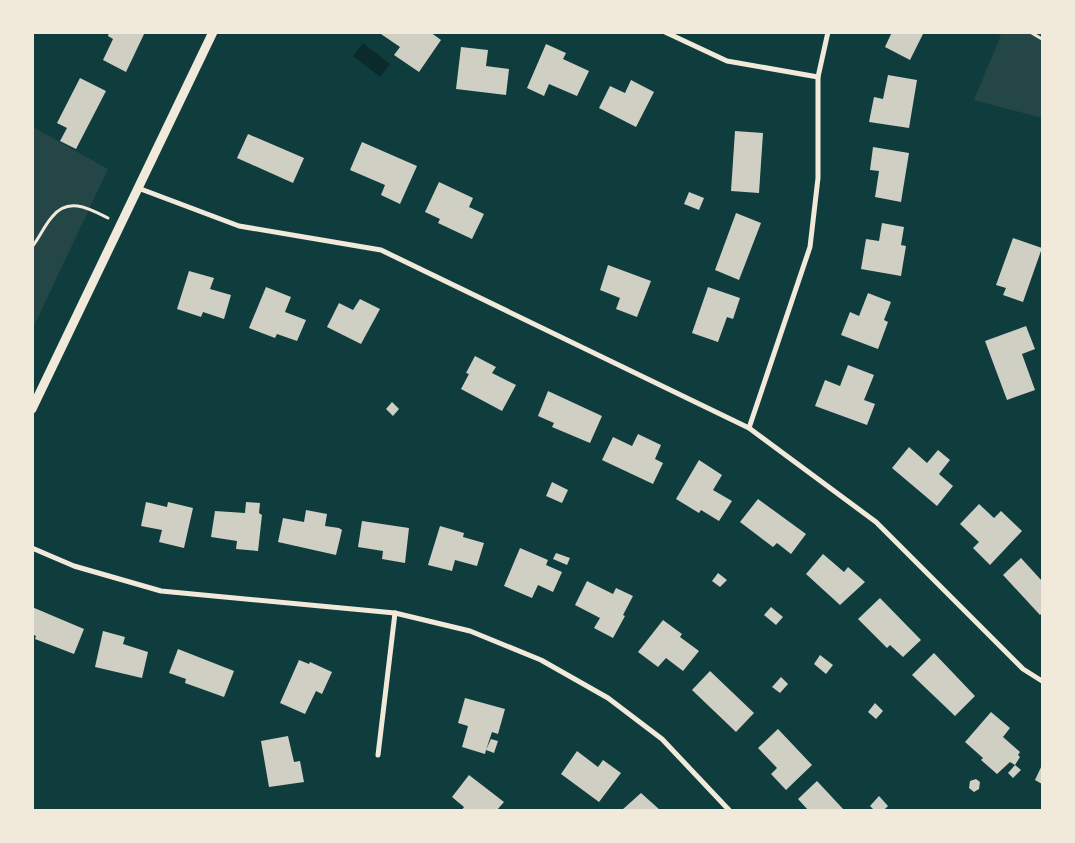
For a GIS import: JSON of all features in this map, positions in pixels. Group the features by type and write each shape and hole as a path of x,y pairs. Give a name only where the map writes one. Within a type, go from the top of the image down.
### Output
{"street":[{"path":"32,409 213,32"},
{"path":"665,32 727,61 818,77"},
{"path":"749,428 810,247 818,178 818,77 828,32"},
{"path":"138,187 239,226 381,250 749,428 876,522 1023,669 1042,682"},
{"path":"32,548 74,566 161,591 395,613 470,631 541,660 608,698 662,739 729,810"},
{"path":"378,755 395,613"}],"path":[{"path":"1030,32 1042,40"},
{"path":"32,247 58,210 71,206 85,206 120,224"}],"shaded area":[{"path":"996,33 1042,33 1042,118 974,100 1001,35"},
{"path":"363,43 390,64 380,77 353,56"},
{"path":"33,127 108,169 33,328"}],"building":[{"path":"109,32 145,32 126,72 103,60 113,39 108,36"},
{"path":"378,32 430,32 441,40 419,72 394,55 400,47"},
{"path":"892,32 924,32 910,60 885,47"},
{"path":"546,44 566,53 563,59 589,71 577,96 549,84 544,96 527,88"},
{"path":"461,47 488,50 486,66 509,69 506,95 456,89"},
{"path":"888,75 917,80 909,128 869,122 874,97 883,99"},
{"path":"80,78 106,91 76,149 60,141 67,128 57,123"},
{"path":"631,80 654,92 636,127 599,108 610,86 625,93"},
{"path":"735,131 763,133 759,193 731,191"},
{"path":"248,134 304,158 293,183 237,158"},
{"path":"362,142 417,166 400,204 381,195 385,185 350,170"},
{"path":"873,147 909,153 901,202 875,197 879,171 870,170"},
{"path":"439,182 473,198 469,207 484,214 472,239 438,223 440,219 425,212"},
{"path":"689,192 704,198 699,210 684,204"},
{"path":"736,213 761,223 739,280 715,270"},
{"path":"882,223 904,227 901,245 906,246 901,276 861,269 866,239 879,241"},
{"path":"1013,238 1042,248 1023,302 1003,295 1006,288 996,285"},
{"path":"608,265 651,281 637,317 616,309 620,298 600,290"},
{"path":"189,271 214,278 210,289 231,295 224,319 203,312 201,317 177,309"},
{"path":"266,287 291,297 285,312 306,320 297,341 277,334 275,338 249,328"},
{"path":"708,287 740,298 733,319 727,317 718,342 692,333"},
{"path":"868,293 891,302 884,320 888,322 878,349 841,335 850,312 859,316"},
{"path":"360,299 380,309 361,344 327,327 339,303 353,310"},
{"path":"1026,326 1035,349 1022,354 1035,390 1007,400 985,341"},
{"path":"475,356 496,367 492,373 516,385 502,411 461,389 469,374 466,373"},
{"path":"848,365 874,375 864,400 875,404 867,425 815,406 825,380 840,386"},
{"path":"548,391 602,416 590,443 552,427 554,423 538,416"},
{"path":"392,402 399,409 393,416 386,409"},
{"path":"638,434 661,445 655,459 663,463 653,484 602,460 613,437 632,446"},
{"path":"909,447 927,463 938,450 950,460 939,474 953,486 937,506 892,468"},
{"path":"699,460 722,475 713,490 732,501 719,521 701,510 699,513 676,499"},
{"path":"552,482 568,490 562,503 546,496"},
{"path":"758,499 806,534 791,554 777,543 773,547 740,522"},
{"path":"146,502 167,507 168,502 193,508 184,548 159,542 162,530 141,526"},
{"path":"246,502 260,503 259,513 262,515 258,551 236,549 237,541 211,537 215,511 245,513"},
{"path":"979,504 994,518 1001,511 1022,531 990,565 973,548 979,542 960,524"},
{"path":"306,510 327,514 325,526 342,530 336,555 278,542 283,518 304,522"},
{"path":"362,521 409,528 405,563 382,559 383,551 358,547"},
{"path":"440,526 464,533 463,537 484,543 477,566 455,560 452,571 428,565"},
{"path":"520,548 548,560 546,565 562,572 553,592 538,585 532,598 504,586"},
{"path":"556,553 570,558 567,565 553,559"},
{"path":"823,554 844,572 848,567 865,582 840,605 806,574"},
{"path":"1021,558 1042,581 1042,613 1040,615 1003,575"},
{"path":"718,573 727,580 720,587 712,581"},
{"path":"587,581 613,594 616,588 633,596 613,638 594,628 600,618 575,605"},
{"path":"880,598 921,640 903,657 890,645 887,648 858,619"},
{"path":"32,607 84,629 74,654 35,639 36,636 32,634"},
{"path":"771,607 783,617 776,625 764,615"},
{"path":"663,620 682,634 680,637 699,651 683,671 666,658 658,667 638,652"},
{"path":"103,631 125,637 123,644 148,652 142,678 95,667"},
{"path":"178,649 234,671 224,697 185,683 186,679 169,673"},
{"path":"934,653 975,696 955,716 912,675"},
{"path":"820,655 833,665 826,674 814,664"},
{"path":"299,660 309,664 310,662 332,672 322,694 316,691 305,714 280,703"},
{"path":"710,671 754,713 736,732 692,690"},
{"path":"781,677 788,684 780,693 772,687"},
{"path":"465,698 505,709 498,734 492,732 485,754 462,747 468,726 458,723"},
{"path":"875,703 883,711 876,719 868,712"},
{"path":"991,712 1010,728 1003,737 1020,752 1018,755 1020,757 1015,765 1010,762 997,774 965,742"},
{"path":"778,729 812,765 786,790 771,774 777,768 758,748"},
{"path":"288,736 294,762 300,761 304,782 269,787 261,741"},
{"path":"491,739 498,741 494,753 486,750"},
{"path":"577,751 598,767 603,760 621,773 599,802 561,774"},
{"path":"1015,765 1021,770 1013,778 1008,773"},
{"path":"1042,765 1042,784 1035,780"},
{"path":"469,775 504,802 497,810 462,810 464,807 452,797"},
{"path":"976,779 980,782 979,789 974,792 969,788 970,781"},
{"path":"817,781 844,810 808,810 798,799"},
{"path":"641,793 660,810 622,810"},
{"path":"879,796 888,806 884,810 874,810 870,806"}]}
